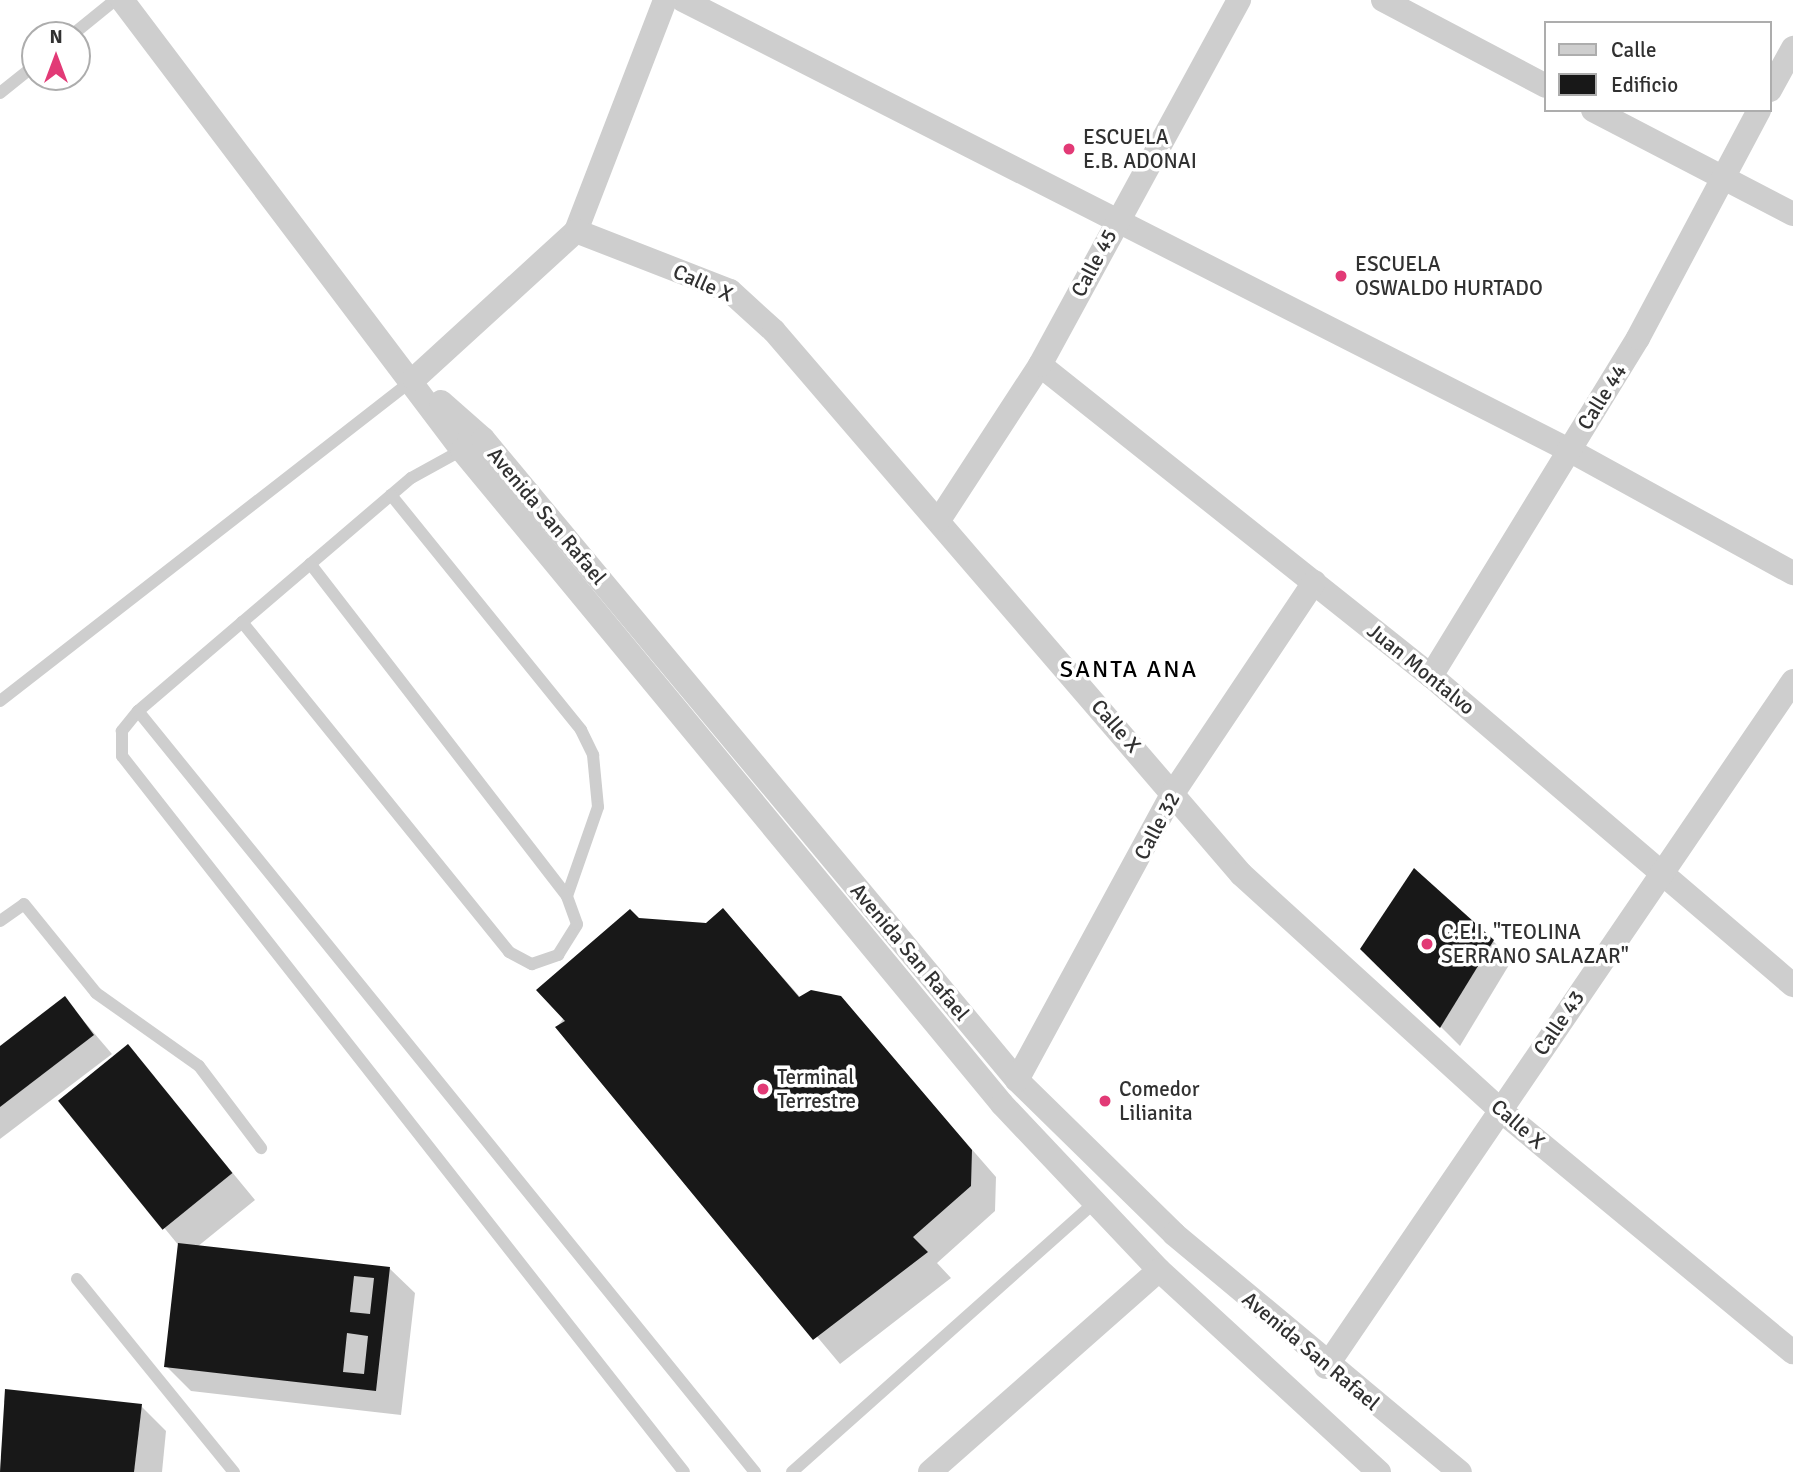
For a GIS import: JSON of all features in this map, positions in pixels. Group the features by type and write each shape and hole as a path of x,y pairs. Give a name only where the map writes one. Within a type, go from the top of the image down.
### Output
{"street":[{"name":"Avenida San Rafael","path":"122,0 414,379 462,450 1002,1104 1093,1204 1159,1270 1379,1472"},
{"path":"414,379 576,231 666,0"},
{"path":"683,0 1569,450 1793,573"},
{"name":"Calle 45","path":"939,520 1040,365 1115,221 1239,0"},
{"path":"1384,0 1545,85"},
{"path":"1772,86 1793,48"},
{"path":"1597,112 1793,214"},
{"name":"Calle 44","path":"1431,676 1569,450 1723,179 1758,112"},
{"name":"Calle X","path":"576,231 730,291 749,307 939,520 1241,874 1500,1110 1793,1352"},
{"name":"Juan Montalvo","path":"1040,365 1431,676 1793,985"},
{"name":"Avenida San Rafael","path":"414,379 483,439 1017,1080 1174,1234 1326,1367 1460,1472"},
{"name":"Calle 32","path":"1017,1080 1173,793 1314,582"},
{"name":"Calle 43","path":"1326,1367 1660,872 1793,681"},
{"path":"930,1472 1159,1270"}],"lane":[{"path":"89,21 115,0"},
{"path":"0,93 21,76"},
{"path":"0,701 414,379"},
{"path":"462,450 391,495 138,711 122,731 122,756 684,1472"},
{"path":"391,495 581,730 593,755 598,807 567,896"},
{"path":"242,622 509,952 532,964 558,955 577,924 567,896 310,564"},
{"path":"138,711 755,1472"},
{"path":"0,921 24,904 96,993 199,1066 261,1148"},
{"path":"792,1472 1093,1204"},
{"path":"77,1279 233,1472"}],"building":[{"name":"C.E.I. \"TEOLINA SERRANO SALAZAR\"","path":"1414,868 1494,940 1440,1028 1360,949"},
{"name":"Terminal Terrestre","path":"723,908 799,997 811,990 841,996 972,1150 971,1186 913,1237 928,1252 813,1340 555,1027 565,1021 536,990 630,909 639,918 706,923"},
{"path":"65,996 94,1035 0,1107 0,1046"},
{"path":"128,1044 232,1173 163,1230 58,1101"},
{"path":"178,1243 390,1267 376,1391 164,1367","holes":["354,1276 374,1278 370,1314 350,1312","347,1333 368,1336 364,1374 343,1372"]},
{"path":"5,1389 142,1404 134,1472 0,1472"}],"place":[{"name":"ESCUELA E.B. ADONAI","path":"1069,149"},
{"name":"ESCUELA OSWALDO HURTADO","path":"1341,276"},
{"name":"C.E.I. \"TEOLINA SERRANO SALAZAR\"","path":"1427,944"},
{"name":"Terminal Terrestre","path":"763,1089"},
{"name":"Comedor Lilianita","path":"1105,1101"}],"district":[{"name":"SANTA ANA","path":"1129,670"}]}
